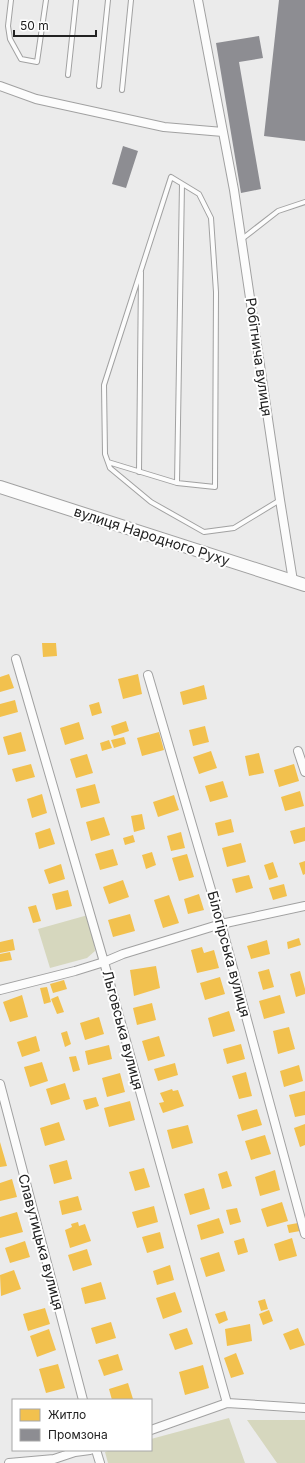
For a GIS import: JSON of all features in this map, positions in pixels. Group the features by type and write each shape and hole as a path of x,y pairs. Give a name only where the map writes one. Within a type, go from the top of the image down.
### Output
{"main road":[{"name":"вулиця Народного Руху","path":"0,487 305,585"}],"street":[{"name":"Робітнича вулиця","path":"198,0 234,190 293,581"},
{"path":"0,86 36,99 164,127 223,132"},
{"name":"Льговська вулиця","path":"16,659 104,962 226,1403"},
{"name":"Білогірська вулиця","path":"148,675 221,924 305,1234"},
{"path":"298,752 305,772"},
{"path":"0,990 104,962 123,954 221,924 305,906"},
{"name":"Славутицька вулиця","path":"0,1084 82,1399"},
{"path":"152,1430 226,1403 305,1408"},
{"path":"9,1463 54,1461 75,1452 82,1451"},
{"path":"96,1451 100,1463"}],"lane":[{"path":"11,0 8,26 10,39 21,59 37,62 46,0"},
{"path":"68,75 76,0"},
{"path":"99,86 108,0"},
{"path":"122,90 131,0"},
{"path":"108,462 177,483 215,487 216,292 211,218 200,194 171,177 104,385 105,454 110,468 151,502 204,532 234,528 280,500"},
{"path":"177,483 182,184"},
{"path":"242,239 278,211 305,202"},
{"path":"139,472 141,267"}],"green space":[{"path":"88,915 93,934 95,951 87,958 50,968 38,929"},
{"path":"229,1418 245,1463 108,1463 105,1452 152,1451 152,1439"},
{"path":"247,1420 305,1420 305,1463 277,1463"}],"building: Житло":[{"path":"42,643 56,643 57,656 43,657"},
{"path":"9,674 14,688 0,692 0,677"},
{"path":"138,674 142,694 123,699 118,679"},
{"path":"204,685 207,699 183,705 180,692"},
{"path":"15,700 18,712 0,717 0,704"},
{"path":"99,702 102,713 92,716 89,705"},
{"path":"126,721 129,731 114,736 111,726"},
{"path":"79,722 84,739 65,745 60,728"},
{"path":"205,726 209,742 193,746 189,730"},
{"path":"21,732 26,751 8,755 3,737"},
{"path":"159,732 164,750 142,756 137,738"},
{"path":"124,737 126,744 114,748 111,740"},
{"path":"109,740 112,748 102,751 100,743"},
{"path":"211,751 217,768 199,774 193,757"},
{"path":"259,753 264,773 249,776 245,756"},
{"path":"87,754 93,773 76,778 70,759"},
{"path":"31,764 35,777 16,782 12,769"},
{"path":"294,764 299,781 279,787 274,770"},
{"path":"223,781 228,797 210,802 205,786"},
{"path":"95,784 100,803 81,808 76,789"},
{"path":"300,791 304,806 285,811 281,797"},
{"path":"42,794 47,813 32,818 27,799"},
{"path":"174,795 179,810 158,817 153,802"},
{"path":"142,814 145,829 134,832 131,816"},
{"path":"104,817 110,835 91,841 86,822"},
{"path":"231,819 234,832 218,836 215,823"},
{"path":"305,827 305,841 294,844 290,831"},
{"path":"50,828 55,844 39,849 35,833"},
{"path":"181,832 185,848 171,851 167,836"},
{"path":"133,835 135,842 125,845 123,838"},
{"path":"241,843 246,862 227,867 222,848"},
{"path":"113,849 118,865 100,870 95,854"},
{"path":"152,852 156,865 146,869 142,855"},
{"path":"187,854 194,877 179,881 172,858"},
{"path":"305,861 305,874 303,875 299,863"},
{"path":"273,862 278,877 269,880 264,865"},
{"path":"61,864 65,879 49,884 44,870"},
{"path":"249,875 253,888 236,893 232,879"},
{"path":"123,880 129,897 109,904 103,887"},
{"path":"284,884 287,896 273,900 269,888"},
{"path":"68,890 72,906 56,910 52,894"},
{"path":"199,894 204,910 188,914 184,899"},
{"path":"169,895 179,923 163,928 154,900"},
{"path":"36,905 41,921 33,923 28,907"},
{"path":"130,914 135,931 113,937 108,920"},
{"path":"299,938 301,945 288,949 287,942"},
{"path":"13,939 15,950 0,953 0,942"},
{"path":"267,940 270,954 251,959 247,946"},
{"path":"202,947 204,953 214,950 219,968 197,973 191,950"},
{"path":"10,952 12,960 0,962 0,954"},
{"path":"156,966 160,988 134,996 130,970"},
{"path":"269,969 274,987 263,990 258,972"},
{"path":"300,971 305,994 296,997 290,974"},
{"path":"220,977 225,994 205,1000 200,983"},
{"path":"64,980 67,989 53,993 50,984"},
{"path":"47,987 51,1002 44,1004 40,988"},
{"path":"22,995 28,1017 10,1022 3,1002"},
{"path":"280,995 285,1013 264,1019 259,1001"},
{"path":"58,996 64,1012 57,1014 51,999"},
{"path":"152,1003 156,1020 137,1025 133,1008"},
{"path":"229,1011 235,1031 213,1037 208,1018"},
{"path":"99,1017 104,1034 85,1040 80,1023"},
{"path":"289,1027 295,1049 278,1054 273,1031"},
{"path":"67,1031 71,1044 65,1047 61,1033"},
{"path":"36,1036 40,1051 22,1057 17,1042"},
{"path":"159,1036 165,1056 148,1061 142,1041"},
{"path":"241,1044 245,1059 227,1064 223,1049"},
{"path":"109,1045 112,1059 88,1065 85,1051"},
{"path":"76,1056 80,1070 73,1072 69,1057"},
{"path":"42,1062 48,1081 30,1087 24,1067"},
{"path":"175,1063 178,1075 158,1081 154,1069"},
{"path":"299,1065 303,1081 284,1087 280,1071"},
{"path":"246,1072 252,1096 239,1099 232,1076"},
{"path":"120,1073 125,1092 107,1097 102,1078"},
{"path":"65,1083 70,1099 51,1105 46,1089"},
{"path":"172,1089 173,1091 178,1090 184,1106 163,1113 159,1103 164,1102 160,1093"},
{"path":"305,1091 305,1115 295,1117 289,1095"},
{"path":"96,1097 99,1106 86,1110 83,1100"},
{"path":"130,1101 135,1120 109,1127 104,1108"},
{"path":"257,1109 262,1125 242,1131 237,1115"},
{"path":"59,1122 65,1140 45,1146 40,1128"},
{"path":"305,1124 305,1145 300,1147 294,1128"},
{"path":"188,1125 193,1143 172,1149 167,1130"},
{"path":"265,1135 271,1154 251,1160 245,1141"},
{"path":"0,1142 7,1166 0,1167"},
{"path":"67,1160 72,1179 54,1184 49,1165"},
{"path":"144,1168 150,1187 135,1191 129,1172"},
{"path":"275,1170 280,1190 260,1196 255,1177"},
{"path":"227,1171 232,1186 222,1189 218,1174"},
{"path":"12,1179 17,1197 0,1201 0,1183"},
{"path":"204,1188 210,1209 190,1215 184,1194"},
{"path":"78,1196 82,1210 62,1215 59,1201"},
{"path":"282,1202 288,1221 267,1227 261,1209"},
{"path":"154,1206 158,1222 137,1228 132,1212"},
{"path":"237,1208 241,1222 230,1225 226,1210"},
{"path":"17,1212 23,1232 0,1238 0,1217"},
{"path":"219,1218 224,1233 201,1240 197,1225"},
{"path":"78,1222 79,1226 85,1224 91,1241 70,1248 65,1230 72,1227 71,1224"},
{"path":"298,1223 300,1231 289,1233 287,1225"},
{"path":"160,1232 164,1248 147,1253 142,1237"},
{"path":"244,1238 248,1252 238,1255 234,1241"},
{"path":"292,1238 297,1256 279,1261 274,1244"},
{"path":"25,1241 30,1257 10,1263 5,1248"},
{"path":"87,1249 92,1265 73,1271 68,1255"},
{"path":"219,1252 225,1271 206,1277 200,1258"},
{"path":"170,1265 174,1280 157,1285 153,1271"},
{"path":"14,1270 21,1289 1,1296 0,1275"},
{"path":"101,1282 106,1299 85,1304 81,1288"},
{"path":"175,1292 182,1312 163,1319 156,1298"},
{"path":"265,1299 268,1309 261,1311 258,1301"},
{"path":"45,1308 50,1324 28,1331 23,1314"},
{"path":"269,1310 273,1321 263,1325 259,1314"},
{"path":"225,1311 228,1320 219,1324 215,1314"},
{"path":"111,1322 116,1338 96,1344 91,1328"},
{"path":"250,1324 252,1341 227,1346 225,1329"},
{"path":"187,1328 193,1344 175,1350 169,1334"},
{"path":"298,1328 305,1345 290,1350 283,1334"},
{"path":"49,1329 56,1350 37,1357 30,1336"},
{"path":"236,1353 244,1374 231,1378 224,1358"},
{"path":"118,1354 123,1370 104,1376 98,1360"},
{"path":"58,1364 65,1388 46,1393 39,1369"},
{"path":"203,1365 209,1388 185,1395 179,1372"},
{"path":"128,1383 133,1399 112,1399 109,1389"}],"building: Промзона":[{"path":"279,0 305,0 305,141 264,136"},
{"path":"259,36 263,58 239,62 261,189 241,193 216,43"},
{"path":"123,146 138,151 126,188 112,184"}]}
